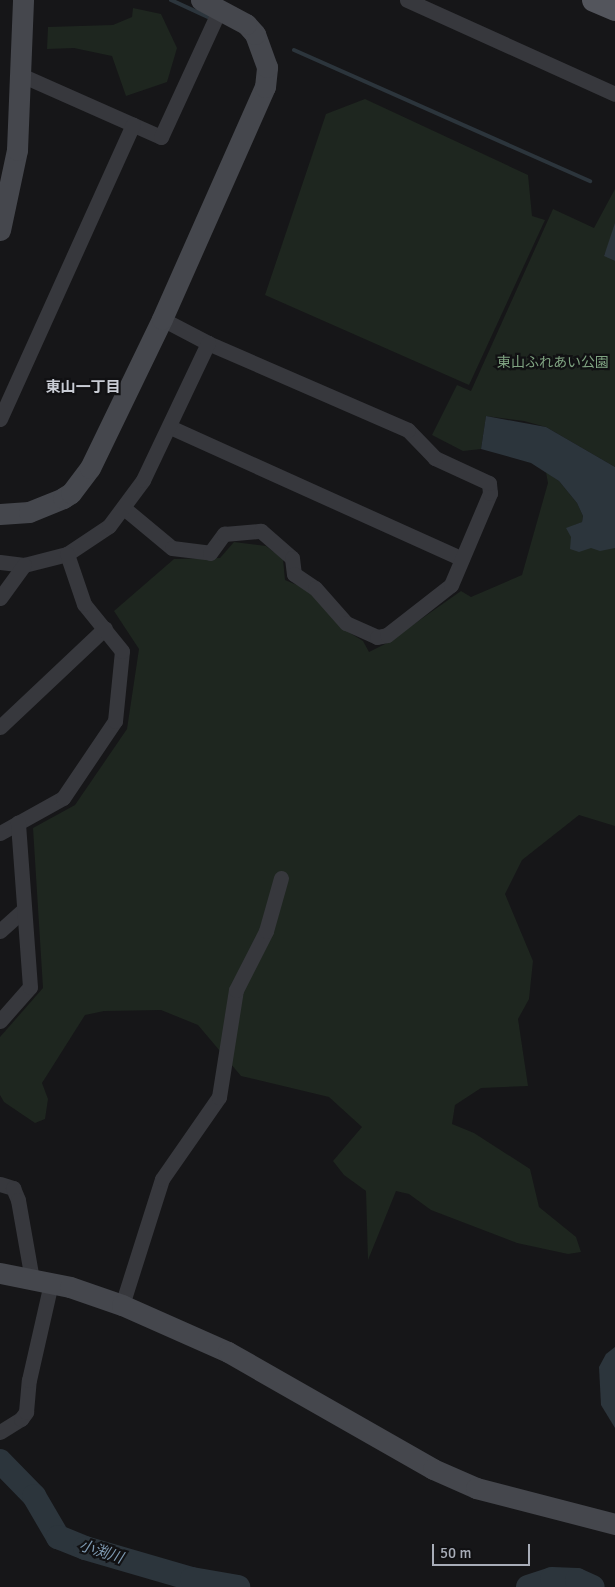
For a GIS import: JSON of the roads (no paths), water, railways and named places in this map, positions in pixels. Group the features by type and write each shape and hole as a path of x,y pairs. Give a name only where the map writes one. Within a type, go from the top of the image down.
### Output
{"main road":[{"path":"594,0 615,9"}],"street":[{"path":"0,230 18,150 23,0"},
{"path":"0,514 10,515 45,506 71,493 98,454 162,318 266,87 267,67 255,34 246,24 201,0"},
{"path":"407,0 615,94"},
{"path":"21,76 160,137 220,9"},
{"path":"0,419 133,126"},
{"path":"124,509 172,548 210,553 224,534 261,531 292,558 294,574 315,588 346,623 377,638 387,635 451,585 490,493 489,483 435,458 408,430 208,343 162,318"},
{"path":"0,562 24,565 67,554 109,526 124,509 170,427 208,343"},
{"path":"170,427 462,559"},
{"path":"0,833 63,798 115,721 122,650 84,604 67,554"},
{"path":"0,598 24,565"},
{"path":"0,727 105,628"},
{"path":"0,1021 30,987 22,911 18,822"},
{"path":"122,1304 162,1179 219,1097 236,990 266,931 281,878"},
{"path":"0,932 22,911"},
{"path":"0,1184 13,1188 42,1281 26,1412 21,1419 0,1432"},
{"path":"0,1273 42,1281 122,1304 228,1352 433,1470 476,1488 615,1524"}],"waterway":[{"path":"171,0 208,17"},
{"path":"294,50 590,181"},
{"name":"小渕川","path":"0,1461 34,1496 58,1537 85,1548 192,1579 238,1587"},
{"name":"小渕川","path":"528,1587 552,1579 577,1580 593,1587"}],"district":[{"name":"東山一丁目","path":"83,388"}],"park label":[{"name":"東山ふれあい公園","path":"553,363"}]}
